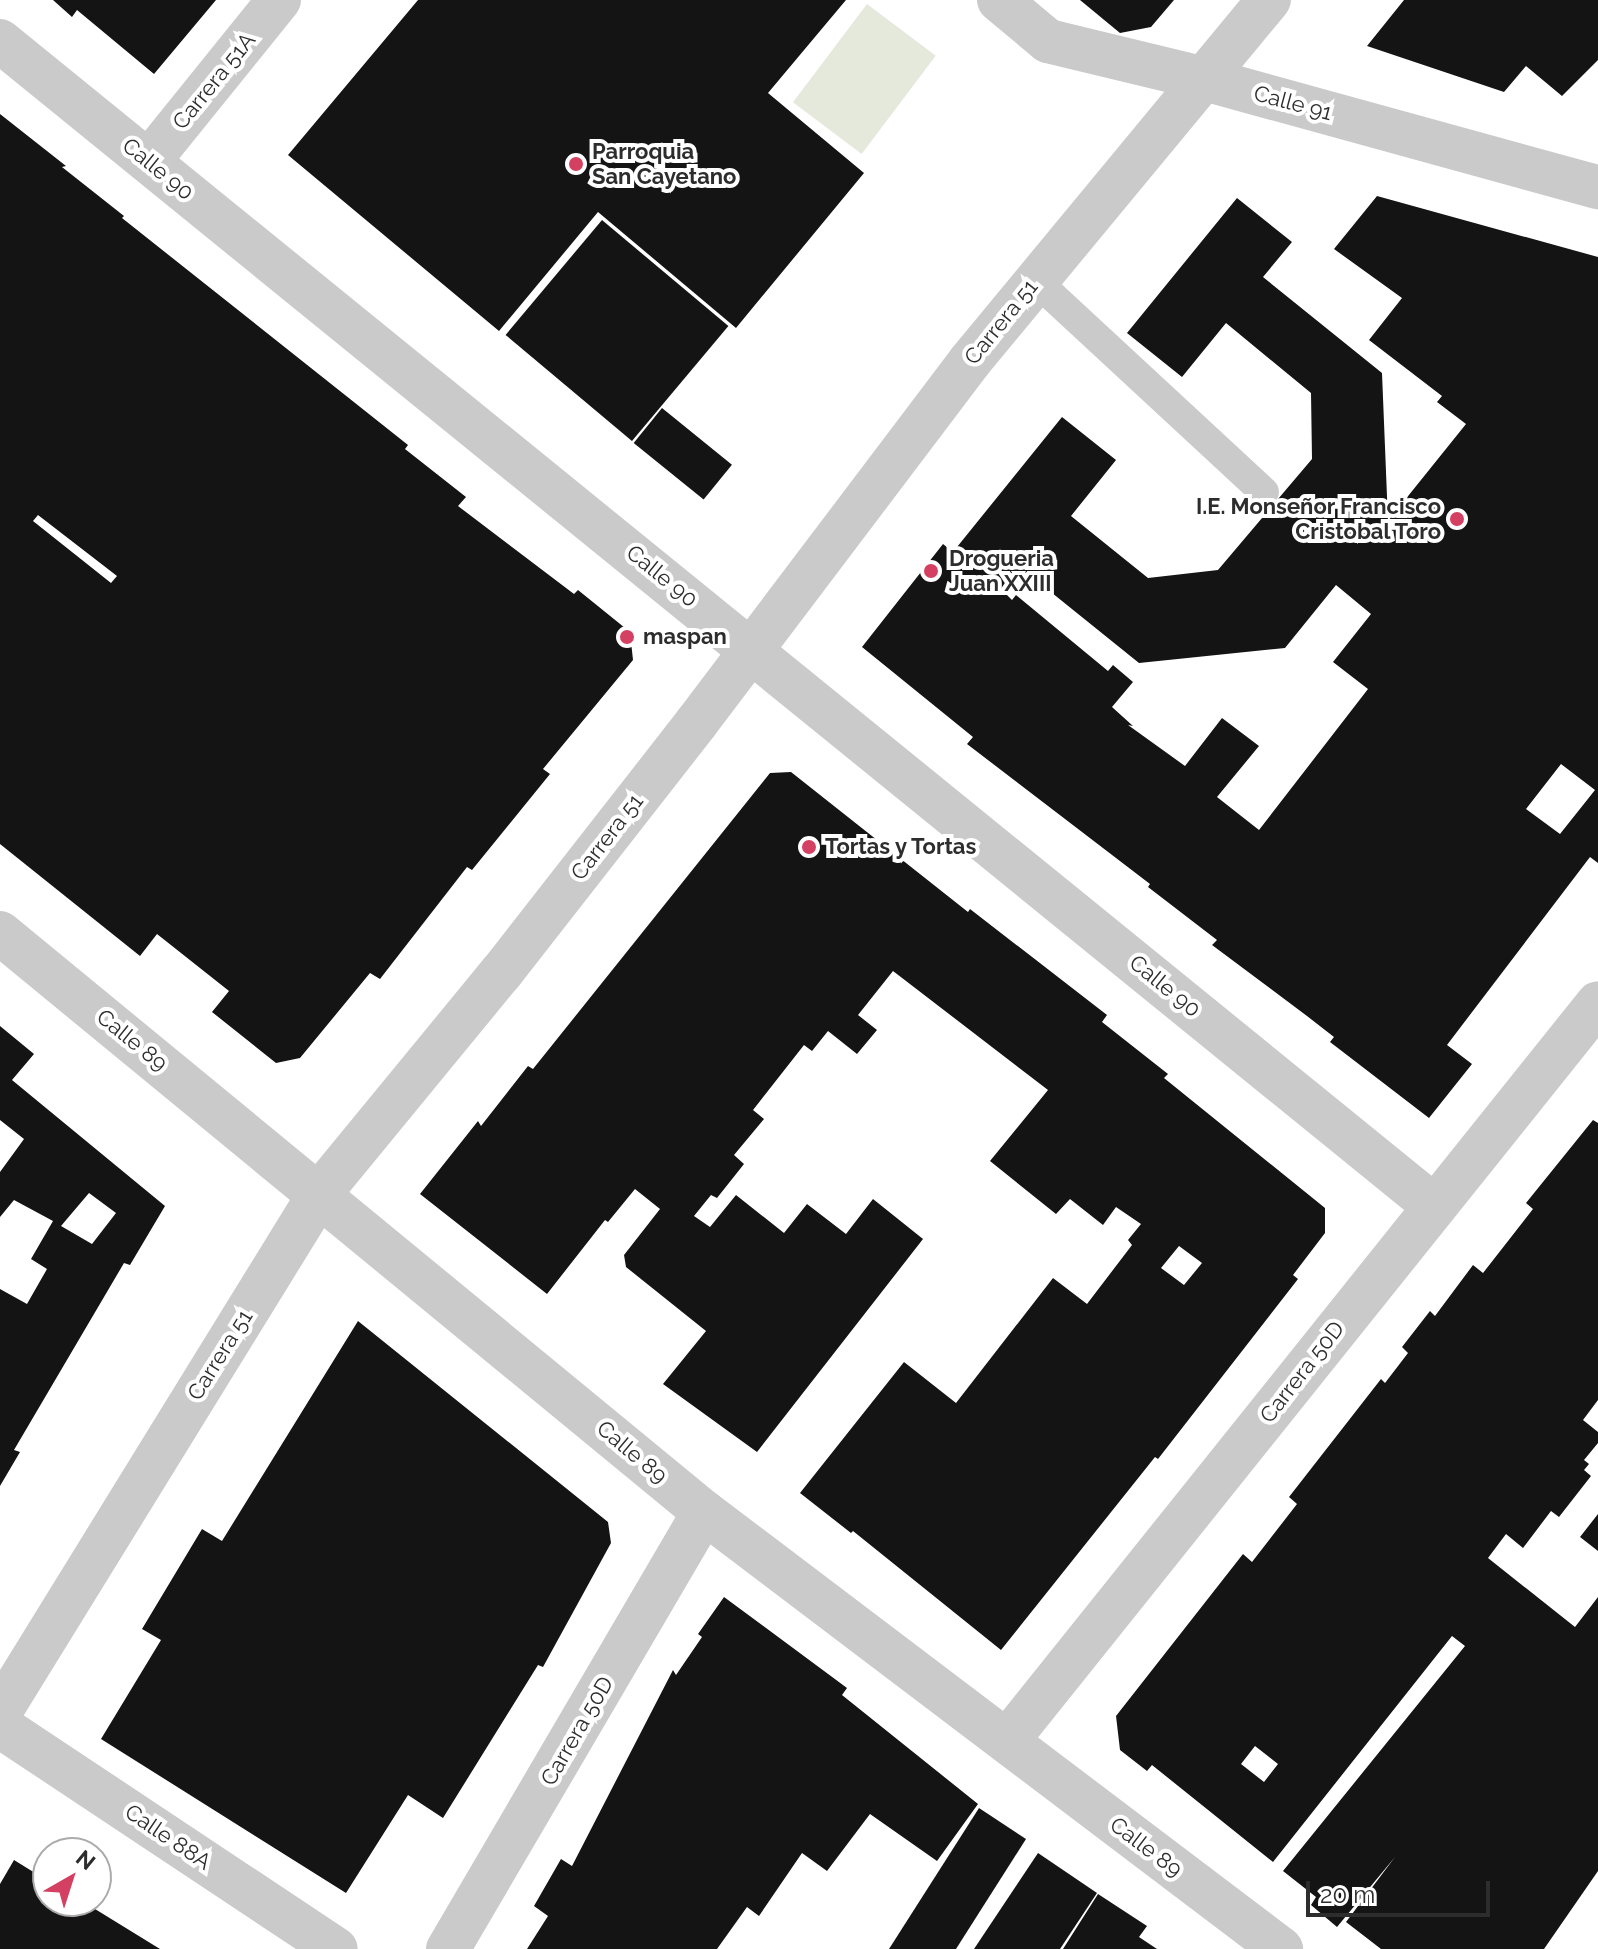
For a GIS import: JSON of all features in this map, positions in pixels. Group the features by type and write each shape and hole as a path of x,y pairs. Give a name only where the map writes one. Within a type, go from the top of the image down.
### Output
{"street":[{"name":"Carrera 51A","path":"149,161 279,0"},
{"name":"Calle 91","path":"999,0 1048,41 1201,78 1598,187"},
{"name":"Carrera 51","path":"0,1712 320,1193 501,973 697,722 919,425 1201,78 1269,0"},
{"name":"Calle 90","path":"0,41 751,648 1434,1206"},
{"name":"Calle 89","path":"0,933 320,1193 704,1512 1281,1949"},
{"name":"Carrera 50D","path":"1007,1741 1434,1206 1595,1012"},
{"name":"Carrera 50D","path":"448,1949 704,1512"},
{"name":"Calle 88A","path":"0,1726 336,1949"}],"lane":[{"path":"1035,280 1264,492"}],"shaded area":[{"path":"867,4 936,56 862,154 793,102"}],"building":[{"path":"53,0 216,0 154,74 77,10 72,17"},
{"name":"Parroquia San Cayetano","path":"418,0 846,0 768,93 864,173 736,328 598,212 499,331 288,155"},
{"path":"1080,0 1174,0 1151,27 1120,33"},
{"path":"1404,0 1598,0 1598,60 1562,96 1526,66 1504,92 1367,46"},
{"path":"0,114 66,166 62,167 124,216 122,218 408,445 405,449 466,497 458,506 574,594 578,590 630,632 633,660 543,769 550,774 472,870 467,867 380,979 370,973 300,1058 276,1063 212,1012 229,991 157,934 140,956 0,844","holes":["38,515 117,576 111,583 33,521"]},
{"path":"1377,196 1598,257 1598,863 1590,857 1447,1045 1472,1064 1429,1118 1330,1042 1334,1037 1212,945 1217,940 1148,887 1150,884 967,744 973,737 862,647 943,544 953,552 1062,417 1116,460 1071,516 1148,578 1218,570 1312,459 1311,393 1226,323 1182,377 1127,333 1237,198 1292,242 1263,277 1382,373 1388,521 1466,424 1437,402 1442,396 1369,340 1402,298 1334,249","holes":["1026,572 1139,663 1285,648 1336,585 1371,614 1333,662 1368,689 1259,830 1217,797 1259,746 1222,718 1185,766 1128,725 1133,726 1112,707 1133,682 1113,665 1108,671 1016,595 1012,600 1007,595","1561,764 1595,790 1560,834 1526,809"]},
{"path":"602,220 728,326 632,441 506,335"},
{"path":"662,408 732,465 704,500 634,443"},
{"path":"791,772 968,912 970,909 1107,1015 1102,1022 1168,1074 1164,1078 1325,1208 1325,1233 1293,1275 1298,1279 1158,1459 1155,1457 1001,1650 853,1531 851,1533 800,1493 904,1362 956,1403 1053,1278 1087,1304 1132,1245 1128,1240 1141,1224 1116,1207 1103,1225 1070,1199 1056,1214 990,1161 1048,1090 893,971 858,1015 877,1030 857,1054 828,1031 812,1051 804,1045 753,1110 764,1119 734,1155 744,1164 717,1198 711,1195 694,1216 710,1227 736,1195 784,1233 807,1204 846,1234 873,1199 923,1239 757,1452 663,1384 706,1331 626,1267 624,1255 660,1209 635,1189 608,1222 605,1220 547,1294 420,1194 478,1121 481,1126 528,1066 533,1069 770,773","holes":["1179,1246 1202,1263 1184,1285 1161,1268"]},
{"path":"0,1026 34,1054 12,1080 165,1206 130,1265 124,1263 14,1450 20,1452 0,1486 0,1289 27,1304 47,1269 31,1259 53,1221 14,1200 0,1217 0,1172 24,1139 0,1120","holes":["89,1193 116,1213 92,1244 61,1226"]},
{"path":"1593,1120 1598,1123 1598,1400 1583,1420 1598,1432 1598,1443 1584,1460 1589,1464 1584,1470 1591,1476 1559,1517 1551,1511 1523,1548 1506,1534 1488,1558 1575,1627 1598,1597 1598,1871 1544,1949 1381,1949 1346,1922 1395,1857 1337,1927 1311,1905 1316,1897 1283,1871 1465,1646 1452,1636 1273,1862 1152,1765 1147,1771 1120,1750 1116,1716 1243,1554 1252,1562 1297,1504 1289,1497 1381,1379 1385,1383 1408,1353 1402,1347 1430,1311 1435,1316 1473,1265 1483,1273 1533,1209 1526,1203","holes":["1255,1746 1278,1764 1264,1782 1241,1764"]},
{"path":"358,1321 608,1522 611,1543 543,1667 538,1665 443,1818 408,1795 346,1893 101,1739 161,1640 142,1629 202,1529 222,1541"},
{"path":"1598,1514 1598,1551 1580,1537"},
{"path":"724,1597 847,1688 842,1695 978,1804 937,1861 870,1814 827,1871 802,1853 759,1916 747,1907 717,1949 527,1949 548,1916 534,1906 561,1859 572,1866 673,1670 676,1675 702,1637 698,1634"},
{"path":"979,1808 1026,1839 956,1949 889,1949"},
{"path":"1038,1853 1097,1893 1060,1949 974,1949"},
{"path":"14,1860 32,1871 32,1917 108,1917 160,1949 0,1949 0,1884"},
{"path":"1098,1894 1147,1926 1139,1937 1157,1949 1063,1949"}],"place":[{"name":"Parroquia San Cayetano","path":"576,164"},
{"name":"I.E. Monseñor Francisco Cristobal Toro","path":"1457,519"},
{"name":"Drogueria Juan XXIII","path":"931,571"},
{"name":"maspan","path":"627,637"},
{"name":"Tortas y Tortas","path":"809,847"}]}
